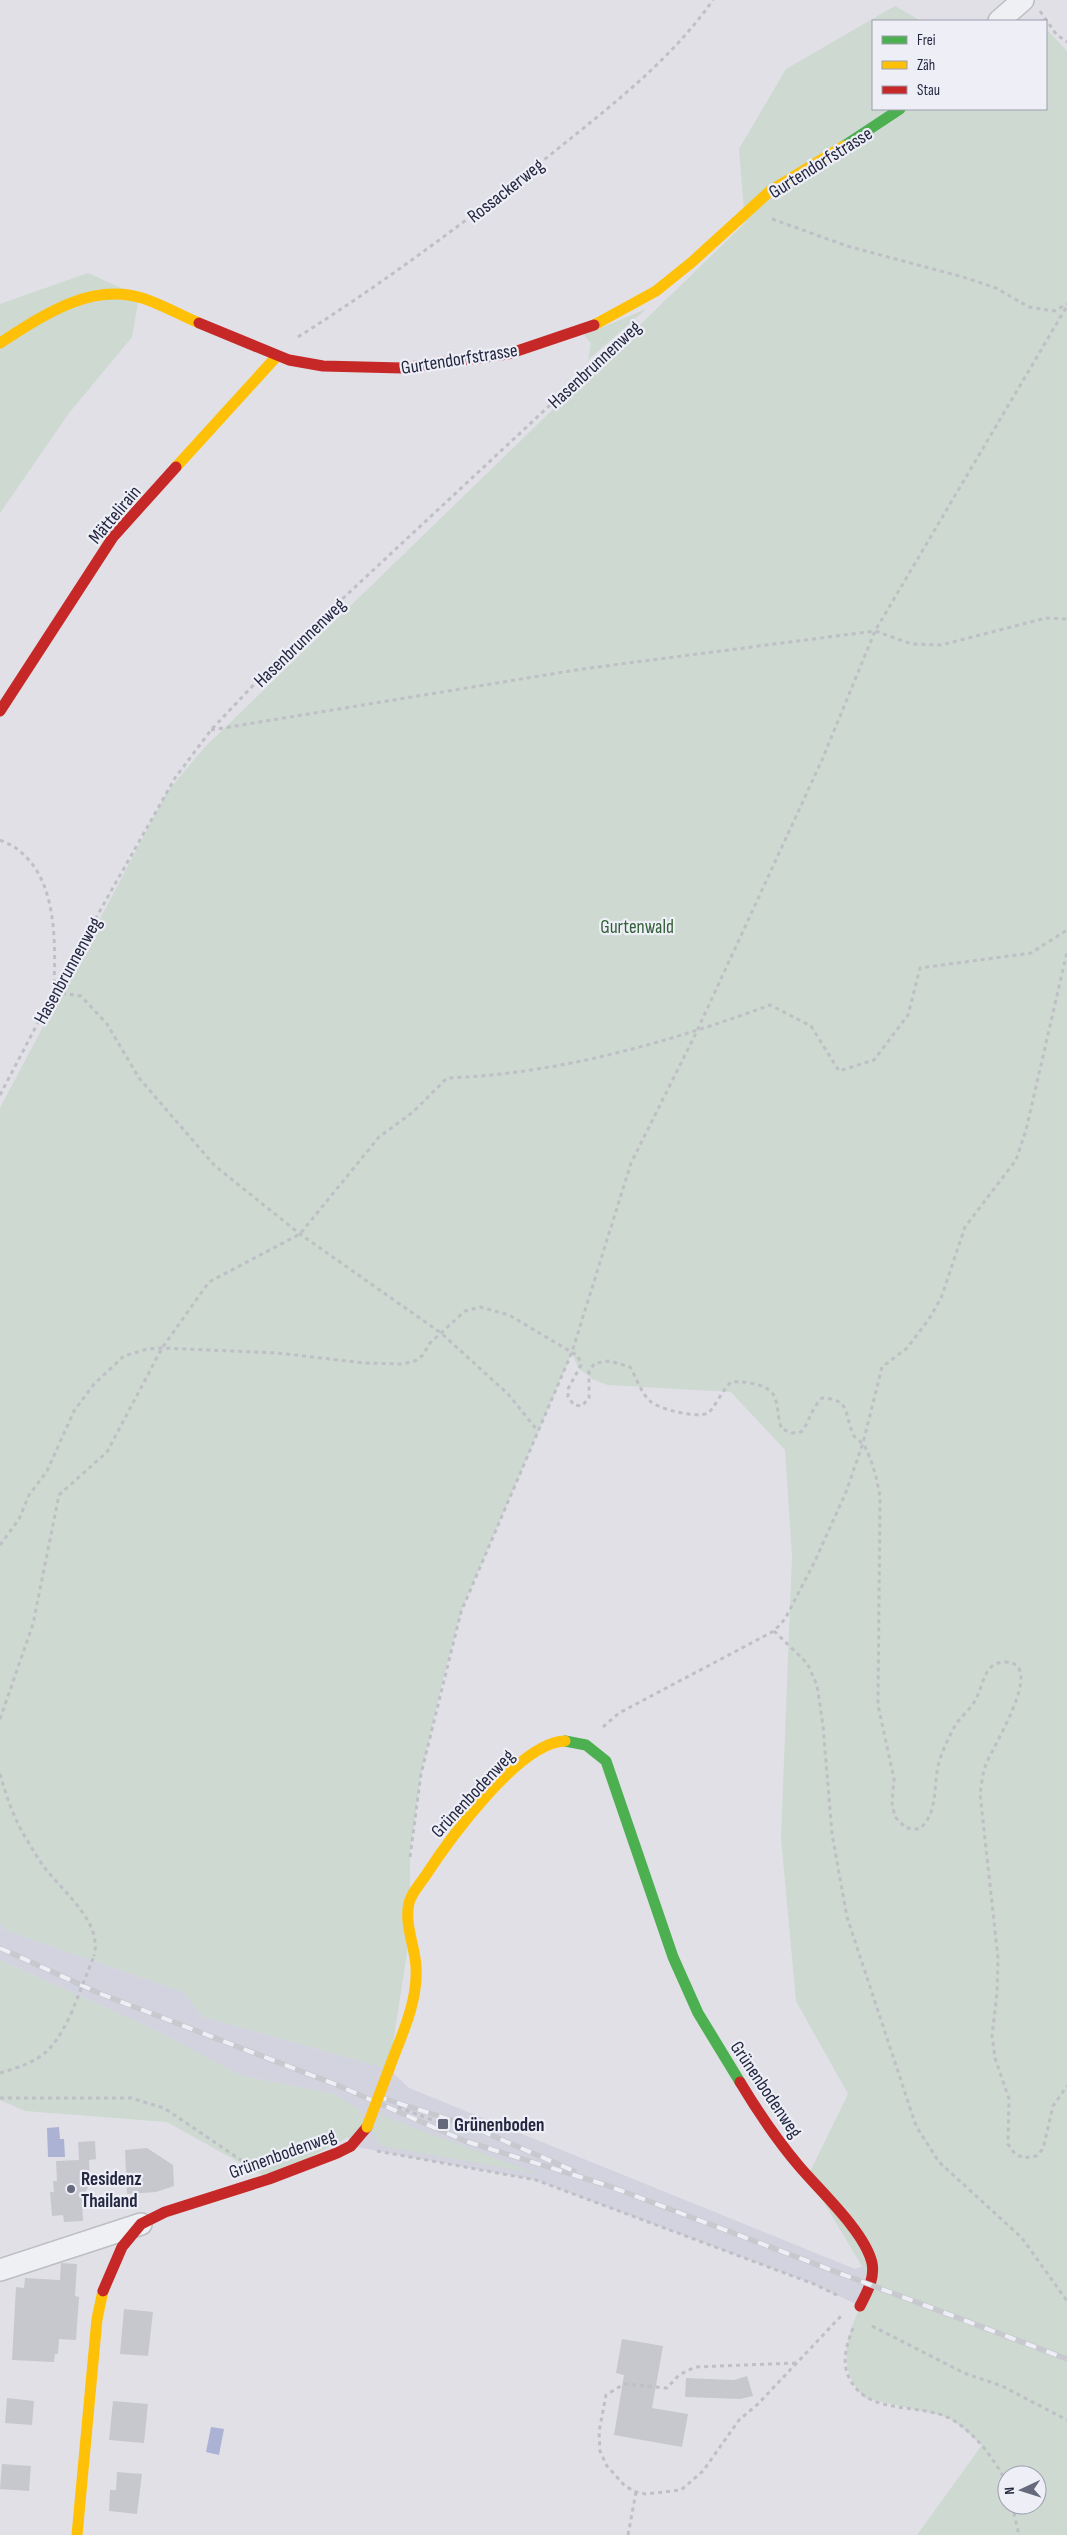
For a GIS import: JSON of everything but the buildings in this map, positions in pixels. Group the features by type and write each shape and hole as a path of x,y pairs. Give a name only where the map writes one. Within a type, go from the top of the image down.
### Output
{"street":[{"path":"1001,20 1031,4"},
{"name":"Gurtendorfstrasse","path":"0,343 48,312 102,293 125,294 143,298 277,356 323,366 402,368 508,354 589,328 656,291 692,262 770,191 888,119 899,110"},
{"name":"Mättelirain","path":"0,711 113,537 277,356"},
{"name":"Grünenbodenweg","path":"77,2535 97,2319 103,2291 111,2268 122,2247 141,2224 165,2212 269,2179 351,2146 367,2127 406,2026 415,1991 416,1965 410,1932 409,1903 440,1853 496,1788 517,1767 546,1746 560,1742 584,1742 593,1747 606,1761 673,1957 710,2036 760,2115 798,2165 852,2226 862,2242 872,2263 872,2283 858,2312"},
{"path":"0,2270 141,2224"}],"path":[{"name":"Rossackerweg","path":"277,356 290,343 356,300 470,219 628,93 670,52 713,0"},
{"path":"1031,4 1046,20"},
{"path":"1047,22 1056,34 1067,42"},
{"path":"747,211 847,246 963,277 996,288 1029,307 1054,311 1067,305"},
{"path":"410,1864 421,1774 461,1612 572,1352 631,1163 696,1033 822,760 874,631 1067,305"},
{"name":"Hasenbrunnenweg","path":"0,1095 54,992 174,778 211,730 280,658 629,332"},
{"path":"211,730 582,669 874,631 912,644 941,645 1046,618 1067,619"},
{"path":"0,840 18,849 35,867 44,886 50,909 55,949 54,992 81,996 108,1024 139,1078 215,1166 300,1234 441,1333 508,1394 538,1432"},
{"path":"0,1719 33,1624 59,1496 107,1452 162,1348 209,1282 300,1234 378,1137 413,1112 447,1078 498,1076 626,1050 696,1033 770,1006 812,1026 839,1071 874,1060 908,1016 920,968 1031,953 1067,930"},
{"path":"584,1742 619,1713 774,1631 785,1619 814,1563 846,1492 863,1444 882,1368 907,1348 929,1319 941,1298 965,1228 1016,1160 1026,1130 1067,952"},
{"path":"0,1545 19,1519 29,1495 47,1471 74,1411 94,1384 124,1356 147,1349 278,1353 364,1363 402,1364 414,1362 465,1311 480,1307 491,1308 509,1314 578,1356 581,1365 568,1389 568,1397 574,1405 582,1406 589,1398 589,1371 595,1363 610,1361 630,1368 649,1400 657,1406 701,1416 710,1412 730,1382 741,1381 766,1388 773,1394 778,1420 782,1429 792,1433 801,1432 806,1425 812,1408 822,1398 834,1399 844,1406 854,1435 863,1444 875,1470 880,1497 878,1705 894,1779 892,1803 894,1817 906,1828 919,1829 928,1823 933,1809 939,1761 957,1724 973,1704 989,1669 998,1663 1008,1662 1016,1667 1021,1676 1022,1685 1013,1709 984,1767 980,1793 998,1958 998,1992 992,2036 995,2058 1009,2099 1008,2144 1015,2154 1024,2158 1036,2156 1043,2149 1054,2106 1067,2086"},
{"path":"774,1631 807,1663 817,1685 823,1726 832,1834 847,1917 916,2126 939,2162 1022,2238 1067,2302"},
{"path":"0,1774 12,1810 28,1841 43,1866 86,1918 95,1941 94,1956 71,2014 58,2040 43,2057 26,2066 0,2073"},
{"path":"0,2098 131,2098 164,2108 269,2179"},
{"path":"377,2099 443,2124"},
{"path":"351,2146 536,2180 814,2284"},
{"path":"796,2363 695,2367 679,2375 667,2388 624,2384 606,2395 599,2432 600,2451 607,2466 625,2486 636,2492 646,2494 681,2490 694,2481 703,2471 739,2420 758,2404 849,2308 964,2373 1002,2386 1067,2420"},
{"path":"858,2312 845,2351 846,2369 856,2390 865,2398 882,2404 940,2415 953,2420 982,2445 997,2465"},
{"path":"628,2535 636,2492"},
{"path":"1014,2515 1019,2535"}],"shaded area":[{"path":"0,1923 5,1930 183,1992 203,2017 389,2069 409,2088 855,2269 872,2263 860,2306 814,2284 536,2180 351,2146 334,2094 242,2076 153,2029 0,1960"}],"green space":[{"name":"Gurtenwald","path":"895,6 919,20 872,20 872,110 1047,110 1047,30 1067,51 1067,2535 917,2535 982,2445 953,2420 940,2415 865,2398 854,2385 848,2371 846,2356 852,2327 872,2283 808,2176 848,2094 796,2001 781,1838 792,1555 785,1450 731,1392 608,1385 594,1380 578,1368 572,1353 461,1611 443,1680 421,1774 410,1854 410,1933 389,2069 203,2017 183,1992 5,1930 0,1923 0,1108 167,792 204,748 745,223 739,149 786,69"},
{"path":"88,273 139,296 132,337 69,413 0,513 0,304"},
{"path":"646,309 588,360 591,343 584,335"},
{"path":"0,1960 153,2029 242,2076 334,2094 359,2109 367,2127 269,2179 167,2122 25,2111 0,2100"},
{"path":"380,2115 538,2174 381,2146 372,2131"}],"water":[{"path":"59,2127 60,2139 64,2139 65,2157 48,2157 47,2128"},
{"path":"211,2427 224,2429 219,2455 206,2452"}],"railway":[{"path":"0,1948 101,1994 337,2085 465,2141 606,2185 1067,2359"},
{"path":"376,2096 470,2126 574,2171"}],"traffic: fast":[{"path":"844,146 898,110"},
{"path":"565,1741 586,1745 606,1761 673,1957 698,2013 740,2082"}],"traffic: slow":[{"path":"594,325 656,291 692,262 770,191 844,146"},
{"path":"0,343 33,322 67,304 104,294 123,294 142,298 199,323"},
{"path":"176,467 277,356"},
{"path":"389,2069 412,2006 416,1980 415,1959 408,1919 411,1896 467,1819 506,1775 527,1758 547,1746 565,1741"},
{"path":"367,2127 389,2069"},
{"path":"77,2535 97,2319 103,2291"}],"traffic: jam":[{"path":"199,323 289,360 323,366 402,368 508,354 594,325"},
{"path":"0,711 113,537 176,467"},
{"path":"740,2082 783,2146 841,2212 861,2238 868,2251 873,2269 870,2285 860,2306"},
{"path":"103,2291 122,2247 141,2224 165,2212 269,2179 337,2153 351,2146 367,2127"}],"place":[{"name":"Grünenboden","path":"443,2124"},
{"name":"Residenz Thailand","path":"71,2189"}]}
